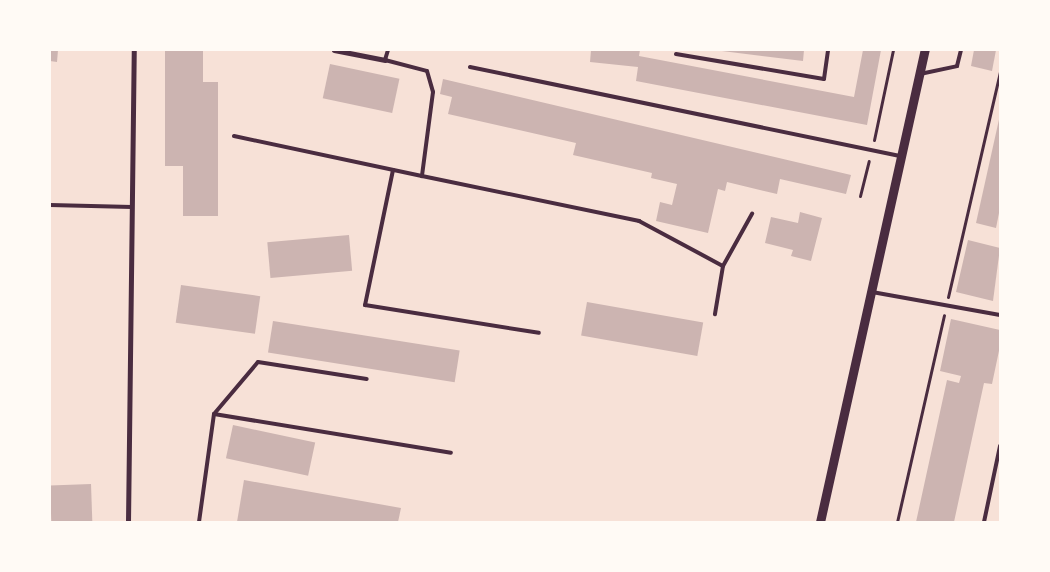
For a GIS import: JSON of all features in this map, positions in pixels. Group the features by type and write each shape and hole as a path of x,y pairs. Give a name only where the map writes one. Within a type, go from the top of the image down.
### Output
{"street":[{"path":"128,522 134,50"},
{"path":"334,50 385,60"},
{"path":"820,522 925,50"}],"lane":[{"path":"388,50 385,60 427,71 433,92 422,176"},
{"path":"676,54 824,79 828,50"},
{"path":"920,74 957,66 961,50"},
{"path":"470,67 900,156"},
{"path":"234,136 639,221 723,266"},
{"path":"393,170 365,304 539,333"},
{"path":"50,205 132,207"},
{"path":"715,314 723,266 752,214"},
{"path":"872,292 1000,315"},
{"path":"199,522 214,414 258,362 367,379"},
{"path":"214,414 451,453"},
{"path":"984,522 1000,446"}],"path":[{"path":"860,196 872,150 893,50"}],"building":[{"path":"50,50 58,50 57,62 50,61"},
{"path":"165,50 203,50 203,82 218,82 218,216 183,216 183,166 165,166"},
{"path":"591,50 640,50 639,56 854,97 863,50 881,50 867,125 636,81 638,67 590,62"},
{"path":"714,50 804,50 803,61"},
{"path":"974,50 996,50 992,71 971,66"},
{"path":"330,64 399,79 392,113 323,98"},
{"path":"443,79 851,175 846,194 780,179 777,194 727,182 725,191 718,189 708,233 656,221 660,202 672,205 677,184 651,178 652,173 573,155 576,143 448,114 452,97 440,94"},
{"path":"1000,115 1000,208 996,228 976,223"},
{"path":"800,212 822,218 811,261 791,256 793,250 765,243 771,217 798,223"},
{"path":"349,235 352,271 270,278 267,242"},
{"path":"968,240 1000,248 993,301 956,292"},
{"path":"181,285 260,296 255,334 176,323"},
{"path":"587,302 703,322 697,356 581,335"},
{"path":"951,319 1000,330 1000,346 992,384 984,383 954,522 916,522 947,380 959,383 961,376 940,371"},
{"path":"273,321 460,351 455,382 268,353"},
{"path":"233,425 315,442 308,476 226,458"},
{"path":"244,480 401,508 398,522 237,522"},
{"path":"91,484 92,522 51,522 50,485"}]}
